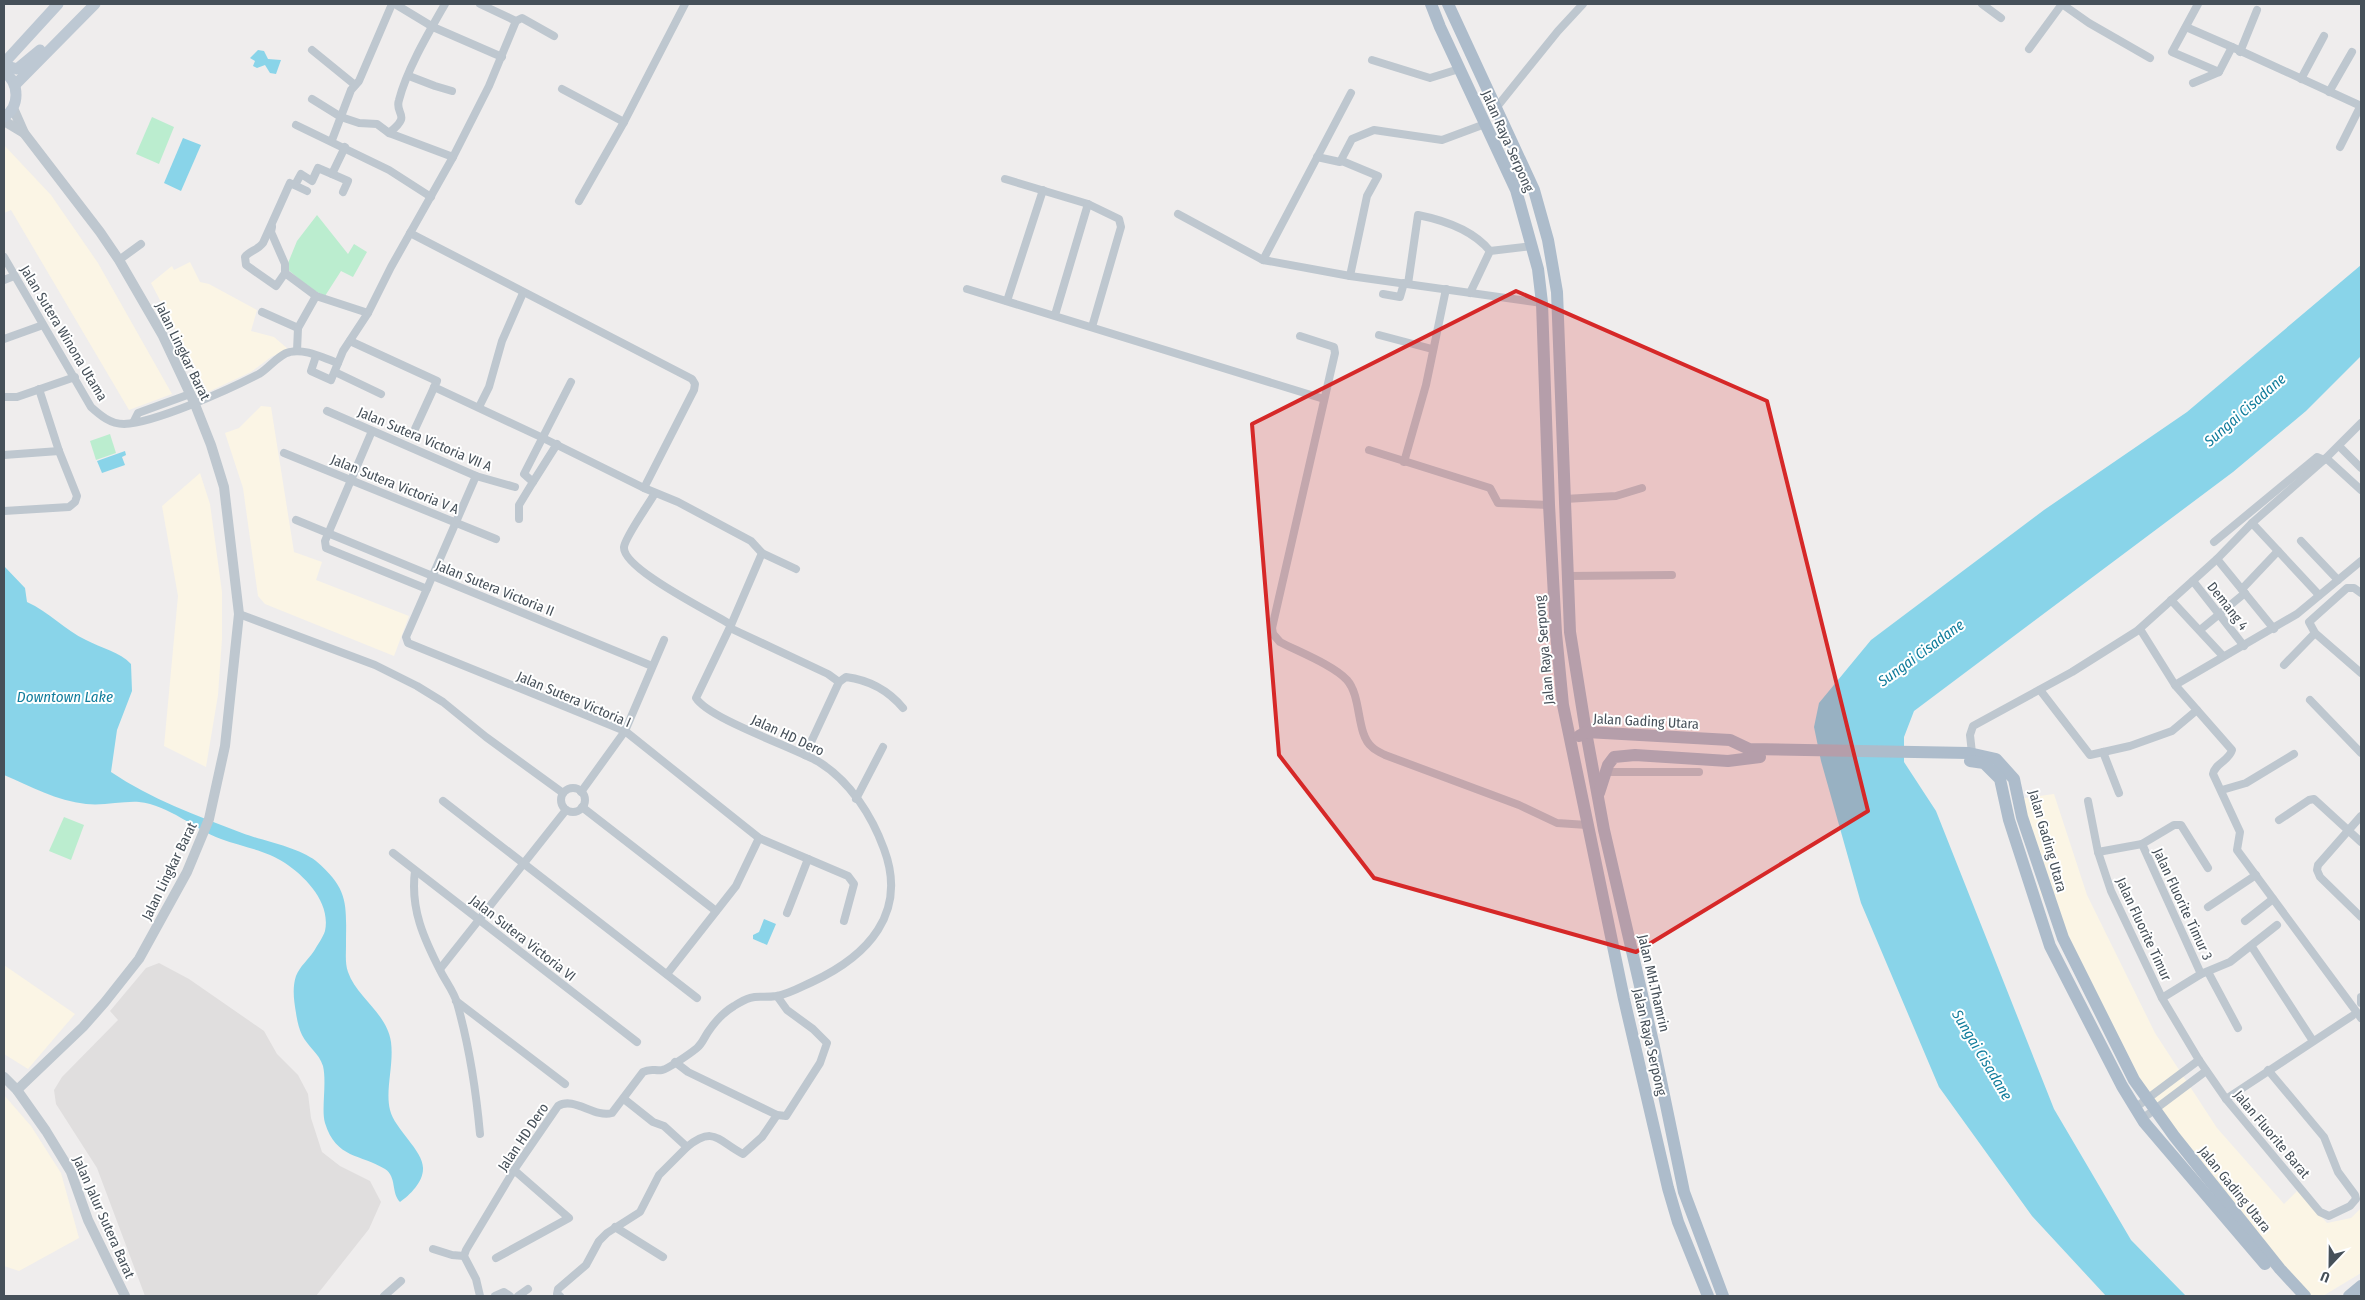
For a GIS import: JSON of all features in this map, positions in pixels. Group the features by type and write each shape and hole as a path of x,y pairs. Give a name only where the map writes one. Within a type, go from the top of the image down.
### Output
{"main road":[{"path":"58,4 5,62 7,66 17,69 49,42 63,37"},
{"path":"14,85 95,4"},
{"name":"Jalan Raya Serpong","path":"1431,4 1459,69 1516,190 1538,269 1542,303 1549,505 1556,633 1564,705 1624,999 1668,1188 1678,1222 1708,1296"},
{"name":"Jalan Raya Serpong","path":"1448,4 1534,190 1548,240 1556,292 1570,632 1592,761"},
{"path":"4,72 14,85 16,100 13,108 4,117"},
{"name":"Jalan Gading Utara","path":"1572,749 1578,736 1586,732 1730,740 1765,754"},
{"name":"Jalan Gading Utara","path":"1599,795 1605,772 1612,758 1617,756 1635,755 1728,761 1765,754 1965,756 1996,759 2008,770 2016,786 2022,817 2063,938 2134,1080 2154,1110 2280,1270 2305,1296"},
{"name":"Jalan Gading Utara","path":"1965,756 1989,766 2000,779 2012,829 2050,946 2122,1086 2142,1120 2293,1296"},
{"name":"Jalan MH.Thamrin","path":"1592,761 1604,830 1653,1042 1684,1192 1723,1296"},
{"path":"2002,789 2016,786"}],"street":[{"path":"332,140 394,4 432,27 502,57"},
{"path":"389,133 401,122 402,116 398,101 432,27 445,4"},
{"path":"480,4 516,21"},
{"path":"579,201 624,122 685,4"},
{"path":"1496,108 1558,31 1583,4"},
{"path":"1982,4 2001,18"},
{"path":"2029,49 2062,4 2089,23 2150,58"},
{"path":"2198,4 2172,52 2219,72"},
{"path":"2240,52 2258,10"},
{"path":"316,356 311,371 331,380 350,341 368,313 453,157 502,57 516,21 522,18 554,36"},
{"path":"2186,27 2361,106 2340,147"},
{"path":"2301,79 2324,36"},
{"path":"2193,82 2219,72 2232,48"},
{"path":"312,50 356,85"},
{"path":"2329,92 2352,52"},
{"path":"1372,60 1430,78 1459,69"},
{"path":"409,76 452,91"},
{"path":"562,90 624,122"},
{"path":"1263,260 1351,93"},
{"path":"312,98 341,117 358,123 377,124 389,133 453,157"},
{"name":"Jalan Lingkar Barat","path":"13,108 24,133 100,232 119,260 163,336 192,398 211,445 224,487 239,614 225,746 209,819 202,837 164,916 139,959 83,1027 17,1090"},
{"name":"Jalan Lingkar Barat","path":"4,121 24,133"},
{"path":"1317,157 1335,163 1342,160 1352,139 1374,130 1442,140 1485,124"},
{"path":"296,125 332,140 390,170 432,197"},
{"path":"332,174 344,147"},
{"path":"1342,160 1378,176 1366,196 1350,276"},
{"path":"295,185 301,174 312,181 318,168 348,181 343,192"},
{"path":"1005,179 1088,204 1115,215 1119,219 1121,226 1092,327"},
{"path":"272,225 271,232 285,264 285,273 276,286 245,262 248,254 261,246 290,183 307,191"},
{"path":"1007,301 1043,190"},
{"path":"1055,316 1088,204"},
{"path":"1178,214 1263,260 1350,276 1542,303"},
{"path":"1383,294 1400,297 1406,283 1418,215 1446,222 1478,240 1490,251 1532,246"},
{"path":"410,233 523,293 669,366 692,380 695,384 644,488"},
{"path":"119,260 141,244"},
{"path":"1470,294 1490,251"},
{"name":"Jalan Sutera Winona Utama","path":"4,257 91,406 103,418 125,424 134,421 138,414 192,398 261,373 289,352 297,352"},
{"path":"285,273 316,296 368,313"},
{"path":"4,280 14,276"},
{"path":"967,289 1324,399"},
{"path":"1404,462 1420,410 1446,289"},
{"path":"479,407 489,387 502,341 523,293"},
{"path":"316,296 298,328 297,352 338,363"},
{"path":"262,312 298,328"},
{"path":"4,339 43,325"},
{"path":"1379,335 1432,349"},
{"path":"1300,336 1334,347 1335,353 1272,628 1273,634 1280,642 1338,673 1347,680 1353,690 1366,738 1371,747 1385,755 1519,805 1557,823 1587,825"},
{"path":"350,341 437,381 415,429"},
{"path":"334,372 381,394"},
{"path":"4,397 16,396 75,377"},
{"path":"533,482 524,475 571,382"},
{"path":"434,387 557,444 655,494 678,502 751,541 762,553 796,569"},
{"path":"4,511 68,507 75,502 77,496 59,451 39,389"},
{"name":"Jalan Sutera Victoria VII A","path":"327,411 476,476 515,487"},
{"path":"1965,756 1973,726 2040,690 2140,629 2217,559 2252,523 2339,446 2361,423"},
{"path":"329,533 372,431"},
{"path":"519,519 519,506 557,444"},
{"path":"2339,446 2361,468"},
{"path":"1369,450 1404,462 1455,475 1490,488 1498,503 1549,505"},
{"path":"4,455 59,451"},
{"name":"Jalan Sutera Victoria V A","path":"284,453 496,538"},
{"path":"2214,542 2317,457 2325,459 2361,490"},
{"path":"428,589 476,476"},
{"path":"1565,499 1616,496 1642,488"},
{"path":"655,494 625,543 627,556 640,570 731,626 828,674 839,682"},
{"name":"Jalan Sutera Victoria II","path":"296,520 652,666"},
{"path":"2252,523 2319,596"},
{"name":"Jalan Sutera Victoria II","path":"329,533 325,541 326,548 428,589"},
{"path":"2301,542 2338,580"},
{"path":"2200,630 2244,591 2278,551"},
{"path":"731,626 762,553"},
{"path":"2217,559 2274,629"},
{"path":"2175,685 2297,614 2361,561"},
{"path":"1568,576 1672,575"},
{"name":"Demang 4","path":"2193,581 2244,646"},
{"path":"2361,593 2354,588 2347,588 2310,619 2309,622 2316,633 2361,673"},
{"name":"Jalan Sutera Victoria I","path":"428,589 406,637 412,646 625,731 759,838 852,880 854,884 844,921"},
{"path":"2171,600 2223,656"},
{"path":"239,614 375,665 417,686 444,702 486,737 563,794"},
{"name":"Jalan HD Dero","path":"464,1256 469,1244 514,1170 558,1106 563,1103 571,1104 605,1115 612,1113 643,1072 648,1069 663,1070 701,1044 714,1023 733,1006 753,996 777,996 823,977 862,951 874,938 883,919 890,898 892,876 879,835 871,819 844,782 832,770 805,755 728,720 699,703 696,698 731,626"},
{"path":"2140,629 2175,685 2232,750 2229,757 2213,770 2240,832 2237,850 2361,1018"},
{"path":"2284,666 2316,633"},
{"path":"581,792 625,731 664,640"},
{"path":"805,755 839,682 846,677 858,679 887,691 903,708"},
{"path":"2040,690 2086,752 2092,755 2130,746 2172,731 2197,710"},
{"path":"2310,700 2361,753"},
{"path":"856,799 883,746"},
{"path":"2103,752 2119,793"},
{"path":"2222,790 2246,783 2294,754"},
{"path":"1605,772 1699,772"},
{"path":"574,789 581,792 584,799 582,807 575,812 566,810 561,800 563,794 574,789"},
{"path":"2279,820 2312,799 2361,842"},
{"path":"443,801 697,998"},
{"name":"Jalan Fluorite Timur","path":"2088,801 2098,852 2111,892 2162,998 2206,1071"},
{"path":"582,807 716,910"},
{"path":"440,970 566,810"},
{"path":"2361,816 2318,865 2317,870 2320,877 2361,917"},
{"path":"2098,852 2142,844 2174,825 2181,825 2208,868"},
{"path":"667,974 736,886 759,838"},
{"name":"Jalan Fluorite Timur 3","path":"2142,844 2204,973 2238,1028"},
{"name":"Jalan Sutera Victoria VI","path":"393,853 637,1042"},
{"path":"787,913 808,859"},
{"path":"415,871 413,889 415,911 422,934 456,1000 476,1089 480,1134"},
{"path":"2208,907 2256,875"},
{"path":"2245,921 2273,899"},
{"path":"2162,998 2204,973 2230,962 2252,947 2277,925"},
{"path":"2252,947 2314,1041"},
{"path":"675,1062 688,1072 784,1117 789,1113 820,1063 827,1047 826,1040 792,1014 777,996"},
{"path":"2361,997 2361,1003"},
{"path":"456,1000 565,1084"},
{"path":"2226,1099 2352,1016"},
{"path":"2135,1108 2199,1060"},
{"name":"Jalan Fluorite Barat","path":"2206,1071 2226,1099 2320,1212 2329,1216 2350,1206 2356,1200 2355,1195 2338,1172 2324,1137 2268,1070"},
{"path":"2142,1120 2206,1071"},
{"name":"Jalan Jalur Sutera Barat","path":"4,1077 17,1090 46,1130 71,1172 88,1220 125,1296"},
{"path":"624,1099 653,1122 664,1126 687,1147"},
{"path":"560,1296 557,1292 558,1289 586,1265 600,1241 615,1227 640,1212 659,1175 700,1136 712,1136 746,1154 762,1137 777,1115"},
{"path":"496,1258 569,1218 514,1170"},
{"path":"615,1227 663,1257"},
{"path":"433,1249 452,1255 464,1256 476,1280 480,1296"},
{"path":"384,1296 401,1281"},
{"path":"518,1296 528,1289"},
{"path":"495,1296 504,1292 510,1296"}],"highlighted area":[{"path":"1516,291 1767,401 1868,811 1636,952 1374,878 1279,755 1252,424"}],"shaded area":[{"path":"4,145 51,195 98,263 172,394 129,410 11,210 4,213"},
{"path":"190,262 200,282 209,284 257,310 251,331 274,337 288,349 271,357 251,372 208,392 151,283 172,266 174,270"},
{"path":"261,406 271,407 294,552 322,562 316,580 409,616 394,656 265,604 258,596 243,488 225,433 239,428"},
{"path":"200,473 210,504 222,592 222,639 218,695 206,767 164,746 178,596 162,506"},
{"path":"2054,794 2087,895 2155,1033 2217,1128 2284,1204 2297,1191 2327,1223 2351,1218 2361,1208 2361,1273 2323,1296 2308,1296 2118,1056 2040,892 2018,799"},
{"path":"159,963 189,979 264,1031 277,1054 298,1075 308,1094 311,1118 322,1152 340,1166 370,1181 381,1202 369,1229 316,1296 145,1296 97,1168 56,1104 54,1090 62,1077 118,1020 110,1011 146,968"},
{"path":"4,965 75,1014 28,1069 4,1054"},
{"path":"4,1095 31,1126 61,1173 79,1238 19,1271 4,1266"}],"green space":[{"path":"152,117 174,127 159,164 136,154"},
{"path":"317,215 348,254 354,244 367,252 353,277 341,271 325,296 311,289 286,268 297,241"},
{"path":"110,434 116,453 96,460 90,441"},
{"path":"64,817 84,825 71,860 49,851"}],"water":[{"path":"258,50 264,51 268,59 281,60 276,74 270,73 265,65 257,68 253,66 255,61 250,58"},
{"path":"183,138 201,145 181,191 164,183"},
{"name":"Sungai Cisadane","path":"2361,265 2361,356 2306,411 2233,472 1914,711 1904,737 1904,762 1936,811 2054,1109 2131,1240 2186,1296 2106,1296 2032,1216 1939,1087 1861,903 1821,761 1814,727 1819,703 1871,640 2044,510 2187,412"},
{"path":"125,451 126,455 122,457 125,465 102,473 97,461"},
{"name":"Downtown Lake","path":"4,566 25,588 27,602 78,636 116,653 131,664 132,691 117,730 111,772 142,791 191,813 309,856 327,871 335,881 344,899 346,966 348,972 358,990 384,1022 391,1042 392,1051 388,1094 390,1110 397,1125 422,1162 421,1179 412,1192 400,1202 389,1172 342,1149 330,1135 325,1123 323,1066 319,1057 301,1033 294,999 296,976 314,951 325,931 326,921 321,901 308,883 293,869 278,859 211,835 171,812 150,804 139,802 93,804 75,802 65,800 4,775"},
{"path":"764,919 776,924 767,945 753,939 753,935 759,932"}]}
